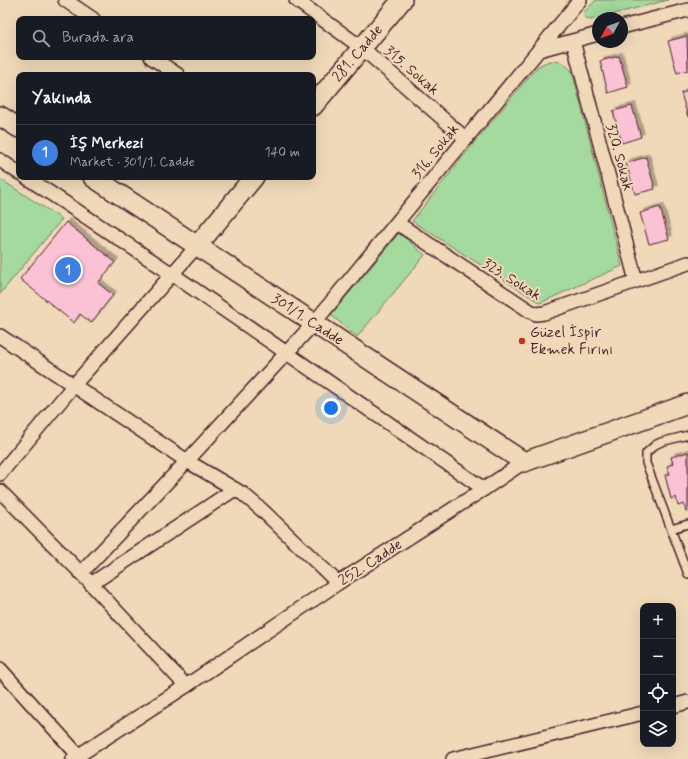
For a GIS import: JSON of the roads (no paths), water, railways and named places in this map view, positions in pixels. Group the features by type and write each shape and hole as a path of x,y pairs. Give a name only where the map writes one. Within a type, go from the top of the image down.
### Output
{"main road":[{"name":"281. Cadde","path":"316,102 402,0"},
{"path":"0,116 16,126"},
{"name":"301/1. Cadde","path":"98,180 524,462"},
{"path":"197,246 252,180"},
{"name":"252. Cadde","path":"524,462 688,404"}],"street":[{"path":"65,0 89,16"},
{"name":"315. Sokak","path":"296,0 362,48 466,138"},
{"name":"316. Sokak","path":"81,573 314,323 580,0"},
{"path":"628,25 688,10"},
{"path":"539,50 592,36"},
{"name":"320. Sokak","path":"573,41 636,281"},
{"path":"156,60 174,72"},
{"path":"0,160 16,171"},
{"path":"31,180 172,274 484,489"},
{"name":"323. Sokak","path":"397,223 536,314 544,313 688,263"},
{"path":"0,474 74,385 197,246"},
{"path":"0,336 187,461 235,489 262,510 338,583"},
{"name":"252. Cadde","path":"76,757 186,686 338,583 524,462"},
{"path":"91,584 235,489"},
{"path":"0,491 81,573 186,686"},
{"path":"0,669 76,757"},
{"path":"676,705 688,702"},
{"path":"453,759 640,714"}],"lane":[{"path":"687,570 646,463 646,453 661,442 688,435"},
{"path":"671,528 688,524"}],"place":[{"name":"İş Merkezi","path":"68,270"},
{"name":"Güzel İspir Ekmek Fırını","path":"522,341"}]}
